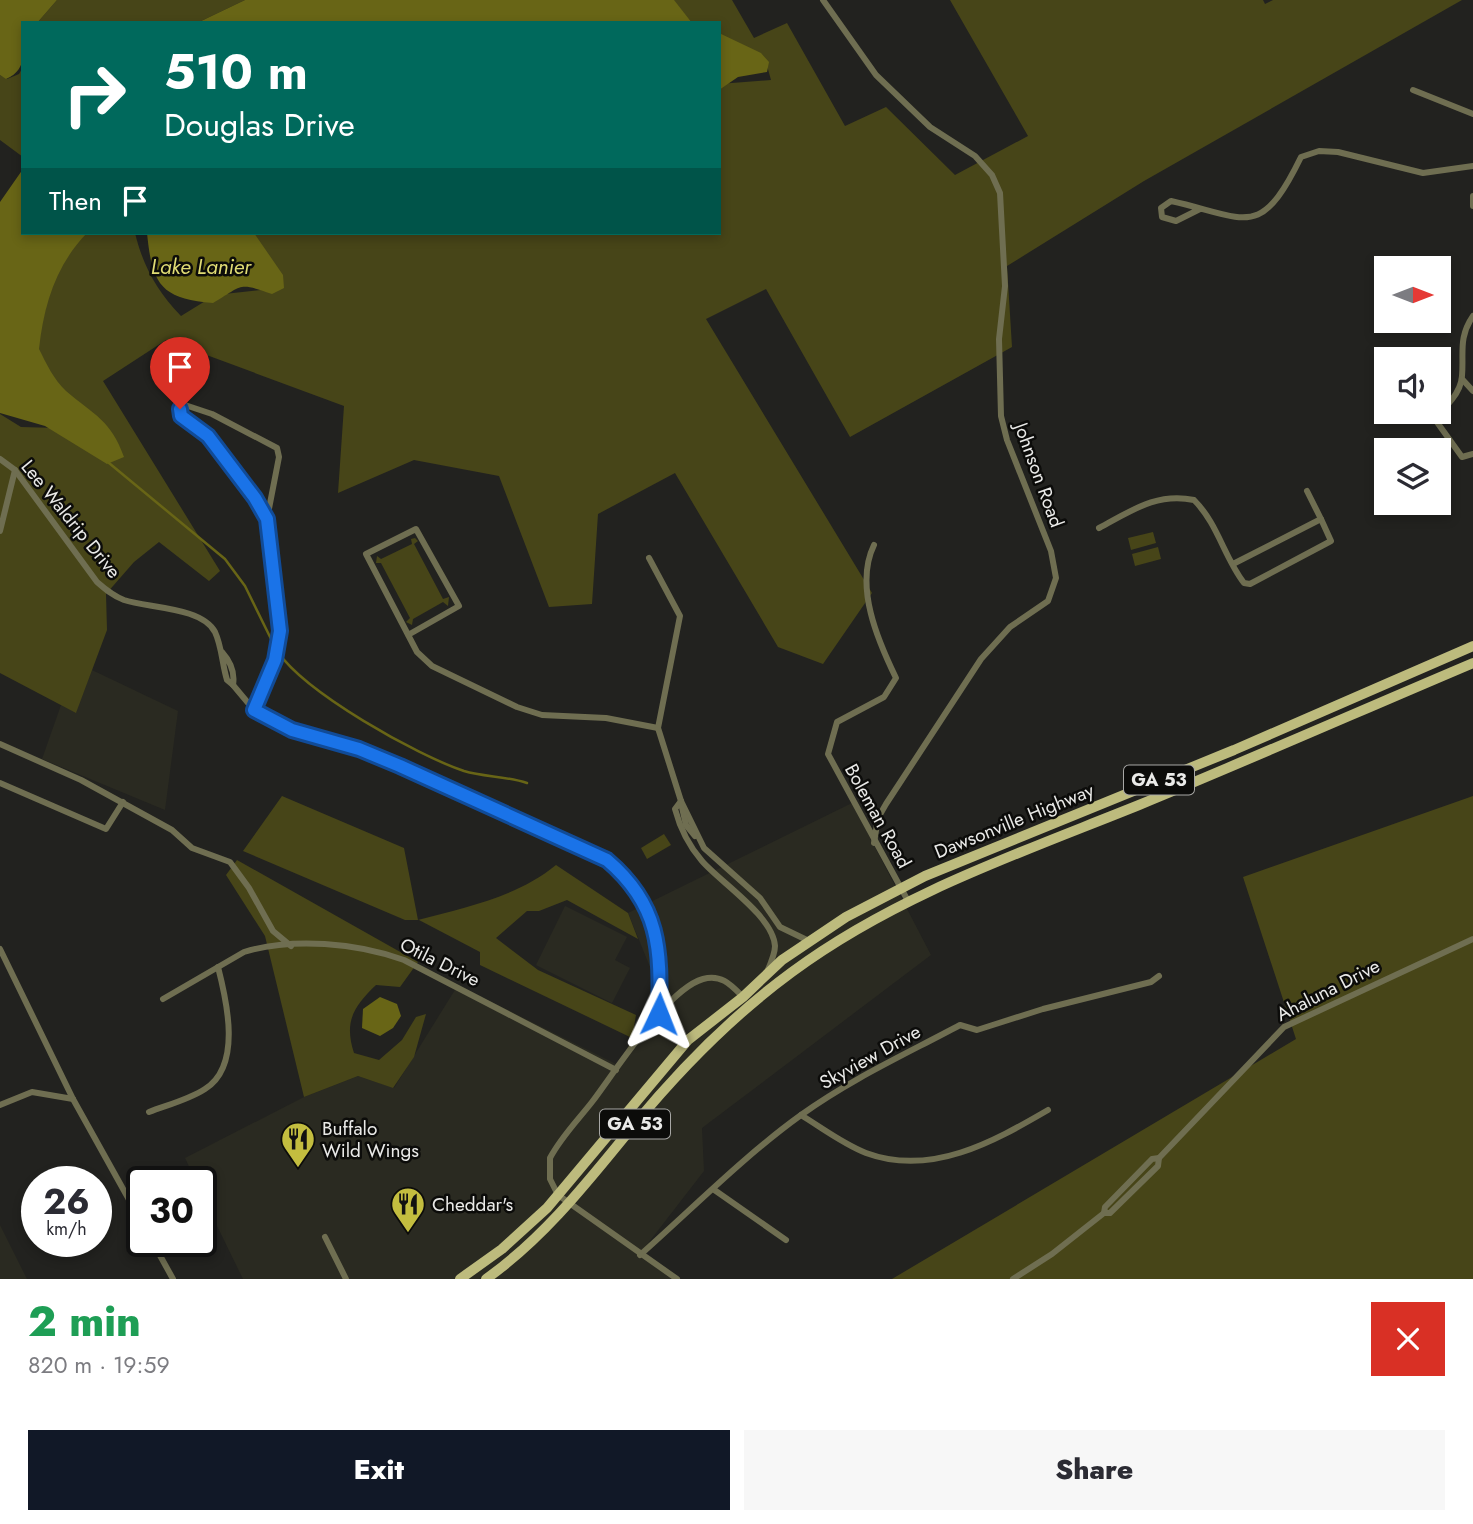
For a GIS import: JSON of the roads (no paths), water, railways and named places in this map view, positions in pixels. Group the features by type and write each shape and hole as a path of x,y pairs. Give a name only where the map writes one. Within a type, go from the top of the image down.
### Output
{"main road":[{"name":"Dawsonville Highway","path":"747,1000 767,974 808,941 900,888 1234,750 1473,646"},
{"name":"Dawsonville Highway","path":"460,1279 519,1235 558,1195 688,1040 710,1019 747,1000 846,934 908,901 1473,663"},
{"name":"GA 53","path":"486,1279 569,1205 690,1061 747,1000"}],"street":[{"name":"Johnson Road","path":"822,0 876,75 930,127 980,161 992,175 1000,192 1005,286 999,339 1001,416 1010,450 1051,551 1056,578 1048,601 1010,627 981,659 886,804 878,818 874,843"},
{"path":"1413,90 1473,114"},
{"path":"1200,209 1177,221 1162,217 1161,208 1171,201 1200,209 1220,217 1244,218 1259,215 1288,184 1301,157 1319,150 1423,173 1473,166"},
{"path":"1473,196 1473,206"},
{"path":"1473,316 1465,328 1460,349 1462,379 1447,407 1434,418 1462,457 1473,454"},
{"path":"1462,379 1473,391"},
{"path":"267,519 255,498 208,436 181,416 182,404 212,414 277,448 279,457 267,519 280,631 275,660 254,710 292,730 359,749 400,766 607,860 626,876 652,920 659,951 659,1014"},
{"name":"Lee Waldrip Drive","path":"0,459 15,470 97,582 125,600 202,619 214,630 222,652 227,680 254,710"},
{"path":"0,531 15,470"},
{"path":"1099,528 1154,500 1178,497 1194,500 1219,534 1244,583 1264,578 1331,541 1307,491"},
{"path":"1233,564 1321,519"},
{"path":"408,635 459,606 416,529 366,554 408,635 417,652 432,666 516,707 542,715 606,718 657,728"},
{"name":"Boleman Road","path":"874,545 870,553 868,597 879,643 896,678 884,697 837,722 828,754 874,843 908,901"},
{"path":"649,558 680,616 657,728 686,825 700,858 747,901 775,948 767,974"},
{"path":"1339,703 1346,718"},
{"path":"0,744 123,802 172,830 192,848 230,862 250,888 273,931 291,946"},
{"path":"0,783 106,829 123,802"},
{"path":"681,801 674,809 707,851 760,898 788,933 808,941"},
{"path":"700,858 707,851"},
{"path":"760,919 770,912"},
{"name":"Ahaluna Drive","path":"1013,1279 1052,1254 1104,1213 1105,1208 1152,1159 1160,1158 1284,1027 1473,939"},
{"name":"Otila Drive","path":"163,999 256,948 325,945 384,952 616,1070"},
{"path":"0,948 73,1099 126,1194"},
{"path":"149,1112 195,1094 216,1080 228,1047 228,1030 218,967"},
{"name":"Skyview Drive","path":"640,1255 713,1189 802,1115 880,1065 960,1026 977,1030 1043,1009 1151,982 1159,976"},
{"path":"677,1279 558,1195 550,1179 550,1158 659,1014 690,987 704,979 728,981 747,1000"},
{"path":"0,1105 32,1092 73,1099"},
{"path":"802,1115 865,1152 891,1160 916,1161 971,1150 1048,1110"},
{"path":"713,1189 786,1240"},
{"path":"325,1237 346,1279"},
{"path":"161,1257 173,1279"}],"water":[{"path":"0,0 57,0 39,21 21,21 21,65 14,75 6,79 0,75"},
{"path":"245,0 674,0 690,21 201,21"},
{"path":"721,34 761,53 769,62 767,72 738,77 721,89"},
{"path":"21,172 21,235 85,235 67,258 53,286 44,316 39,349 62,387 107,426 124,457 107,464 45,426 0,413 0,202"},
{"name":"Lake Lanier","path":"147,235 255,235 283,275 284,288 272,294 241,287 213,303 195,301 170,292 162,285 156,276"},
{"path":"380,997 397,1004 401,1016 393,1028 380,1036 362,1028 363,1009"}],"waterway":[{"path":"109,463 225,559 245,586 275,647"},
{"path":"278,652 312,686 391,737 464,771 527,783"}],"place":[{"name":"Buffalo Wild Wings","path":"298,1169"},
{"name":"Cheddar's","path":"408,1234"}]}
